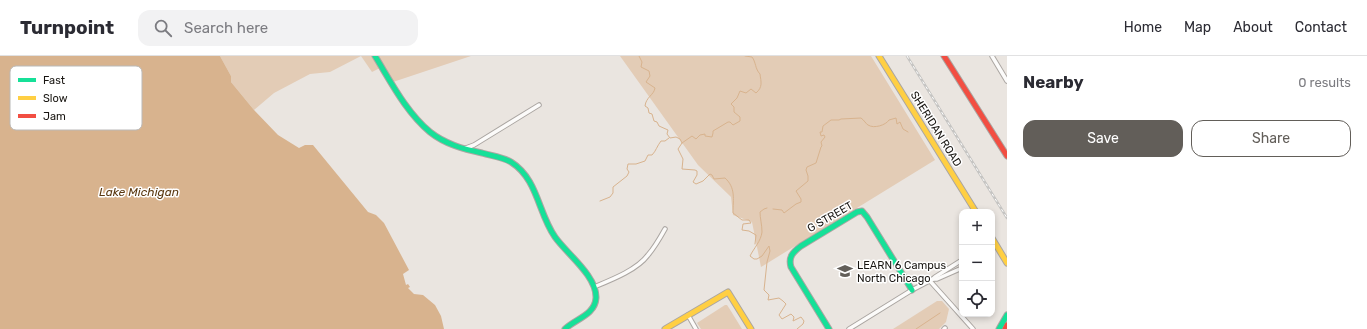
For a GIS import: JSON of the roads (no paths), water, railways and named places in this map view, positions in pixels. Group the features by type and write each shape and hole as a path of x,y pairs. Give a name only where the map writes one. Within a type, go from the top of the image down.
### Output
{"main road":[{"path":"375,56 414,117 429,130 445,142 464,149 504,159 514,164 524,174 538,198 553,234 586,274 594,287 596,298 595,305 592,310 565,329"},
{"name":"SHERIDAN ROAD","path":"879,56 974,209"},
{"path":"944,56 1007,156"},
{"name":"G STREET","path":"829,329 789,263 792,254 801,246 858,212 862,211 867,217 912,290"},
{"path":"995,245 1007,263"},
{"path":"665,329 728,292 751,329"},
{"path":"999,329 1007,315"},
{"path":"1005,329 1007,325"}],"street":[{"path":"992,56 1007,81"},
{"path":"464,149 474,145 539,106"},
{"path":"594,287 642,262 648,256 665,229"},
{"path":"932,280 959,262"},
{"path":"849,329 912,290 959,269"},
{"path":"932,280 973,329"},
{"path":"688,315 696,329"}],"water":[{"name":"Lake Michigan","path":"0,56 220,56 231,76 231,82 254,110 278,135 299,148 305,145 313,145 368,212 376,215 384,223 409,270 403,274 406,285 408,284 410,287 408,288 414,294 423,295 435,305 441,316 444,329 0,329"}],"waterway":[{"path":"639,56 642,62 641,67 649,71 650,76 646,82 655,88 645,106 648,108 649,113 652,114 654,121 657,122 659,126 668,130 667,134 670,138 676,137 680,139 682,143"},
{"path":"745,56 752,57 760,74 761,84 760,89 756,93 751,89 746,93 740,91 737,98 731,104 734,107 734,112 740,117 740,121 733,125 728,122 713,131 712,137 705,136 705,134 700,135 696,139 692,136 682,143 678,149 683,159 682,169 697,171 697,175 693,182 696,184 703,181 710,174 714,179 725,178 729,182 733,194 733,213 742,220 749,220 751,223 743,224 742,230 749,231 756,235 755,244"},
{"path":"773,209 782,210 784,213 801,202 801,199 796,191 808,181 806,170 807,167 816,163 822,146 821,142 825,137 824,135 821,136 820,132 822,132 823,126 831,120 861,118 873,127 883,125 889,120 896,118 897,124 900,122 903,129 908,132"},
{"path":"600,201 610,197 613,193 613,187 627,176 629,172 627,169 628,164 636,164 645,161 648,155 652,155 661,141 665,141 669,138"},
{"path":"767,208 760,212 762,232 759,241 750,256 757,259 762,256 769,246 770,251 767,262 764,290 769,295 768,300 779,298 786,304 779,315 782,319 791,314 794,317 793,321 801,317 804,321 803,324 797,329"},
{"path":"916,329 940,313"}],"railway":[{"path":"907,56 1007,218"}],"place":[{"name":"LEARN 6 Campus North Chicago","path":"845,271"}]}
